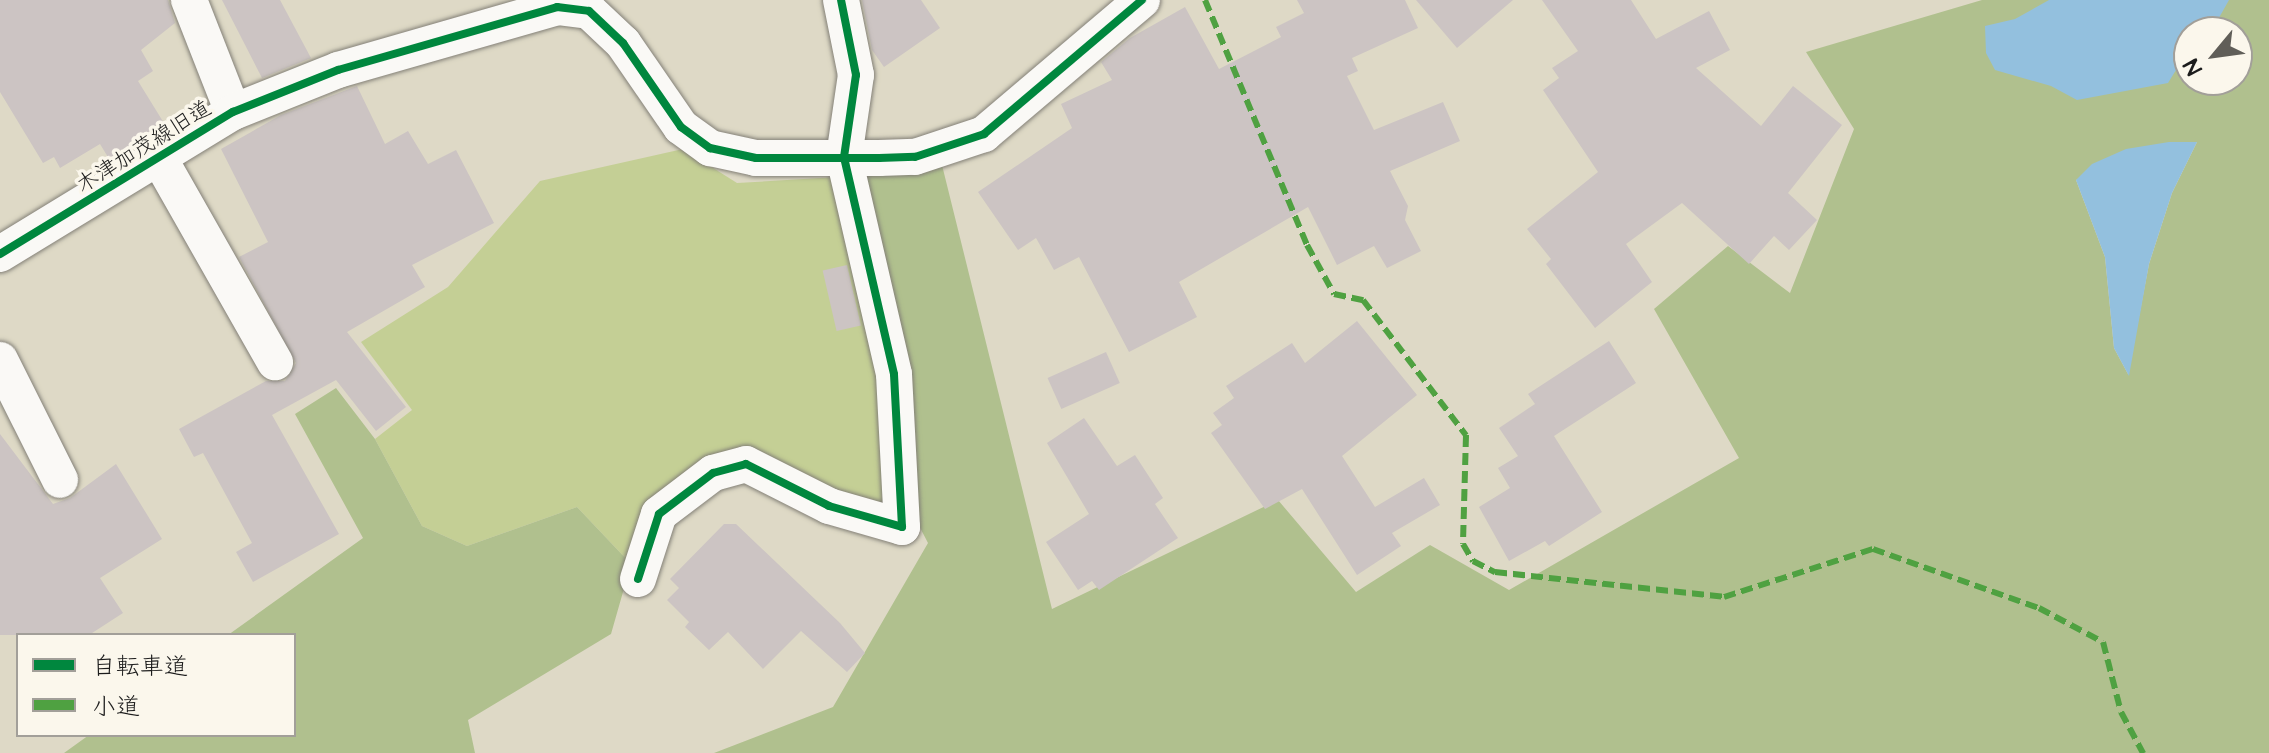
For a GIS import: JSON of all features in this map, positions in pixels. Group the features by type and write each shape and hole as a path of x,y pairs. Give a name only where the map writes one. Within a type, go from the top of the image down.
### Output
{"street":[{"path":"189,0 233,112"},
{"path":"638,579 659,514 713,473 746,464 829,506 902,527 894,374 844,157 856,75 841,0"},
{"name":"木津加茂線旧道","path":"0,254 233,112 338,70 557,7 594,6 694,139 732,156 915,157 984,134 1142,0"},
{"path":"159,158 275,362"},
{"path":"0,360 60,480"}],"green space":[{"path":"1982,0 2269,0 2269,753 714,753 833,707 928,543 914,516 837,177 941,161 1052,609 1278,500 1356,592 1430,545 1509,590 1739,458 1654,309 1728,246 1790,293 1854,129 1806,52","holes":["2197,142 2172,193 2149,264 2128,374 2114,348 2105,257 2076,180"]},
{"path":"683,149 737,183 837,177 882,377 894,507 704,464 631,564 577,507 467,546 422,526 375,439 412,410 361,342 448,287 540,181"},
{"path":"336,388 375,439 422,526 467,546 577,507 631,564 611,634 468,720 475,753 64,753 86,737 296,737 296,633 231,633 363,538 295,414"}],"water":[{"path":"2049,0 2229,0 2220,16 2173,16 2173,75 2168,83 2077,100 2051,86 1995,70 1986,53 1985,26 2015,19"},
{"path":"2169,142 2197,142 2172,193 2149,264 2129,376 2114,348 2105,257 2076,180 2092,164 2126,149"}],"building":[{"path":"0,0 168,0 175,23 141,50 153,71 138,81 167,128 111,162 100,144 60,168 54,157 43,163 0,92"},
{"path":"222,0 280,0 311,58 262,78"},
{"path":"862,0 921,0 940,28 884,67 872,50"},
{"path":"1297,0 1405,0 1418,28 1352,58 1358,71 1347,76 1374,130 1443,102 1460,141 1390,171 1408,206 1405,220 1421,251 1387,268 1374,246 1337,265 1308,207 1179,282 1197,317 1129,352 1079,257 1054,270 1036,238 1018,250 978,192 1072,128 1061,104 1112,80 1101,62 1130,38 1185,7 1219,69 1281,37 1276,27 1304,13"},
{"path":"1416,0 1513,0 1457,48"},
{"path":"1542,0 1631,0 1656,39 1709,11 1730,50 1696,68 1761,126 1793,86 1842,125 1788,193 1817,220 1789,250 1774,236 1749,264 1682,203 1626,244 1652,282 1595,328 1546,264 1551,259 1527,229 1598,172 1543,90 1559,78 1552,68 1578,51"},
{"path":"357,86 385,144 408,131 428,164 456,150 494,223 412,265 425,287 347,332 406,407 376,431 336,380 272,415 339,534 253,582 236,552 252,543 203,453 194,457 179,429 266,381 285,381 296,363 239,257 268,242 221,149 281,115"},
{"path":"847,265 861,325 837,331 823,271"},
{"path":"1357,321 1417,395 1342,456 1375,507 1424,478 1440,505 1392,533 1401,546 1357,575 1302,489 1265,509 1211,433 1222,425 1213,413 1234,398 1226,386 1292,343 1305,363"},
{"path":"1609,341 1636,383 1554,436 1602,512 1549,546 1545,541 1509,561 1479,507 1510,488 1498,468 1518,456 1499,428 1535,404 1528,394"},
{"path":"1106,352 1120,383 1061,409 1048,378"},
{"path":"1084,418 1117,466 1135,455 1163,498 1155,504 1178,538 1099,590 1092,581 1078,590 1046,542 1089,514 1047,443"},
{"path":"0,434 53,504 70,498 116,464 162,539 100,578 123,613 92,633 0,635"},
{"path":"724,524 736,524 840,623 865,653 847,672 801,631 763,669 728,632 709,650 685,627 689,622 667,600 679,588 670,579"}],"marked path":[{"path":"1205,0 1307,245 1334,294 1363,300 1466,435 1463,544 1473,561 1495,572 1724,597 1873,549 2039,608 2103,642 2121,712 2143,753"}],"cycle path":[{"path":"638,579 659,514 713,473 746,464 829,506 902,527 894,374 844,157 856,75 841,0"},
{"path":"0,254 233,112 338,70 557,7 589,11 623,43 681,127 710,148 756,158 879,158 915,157 984,134 1142,0"}]}
